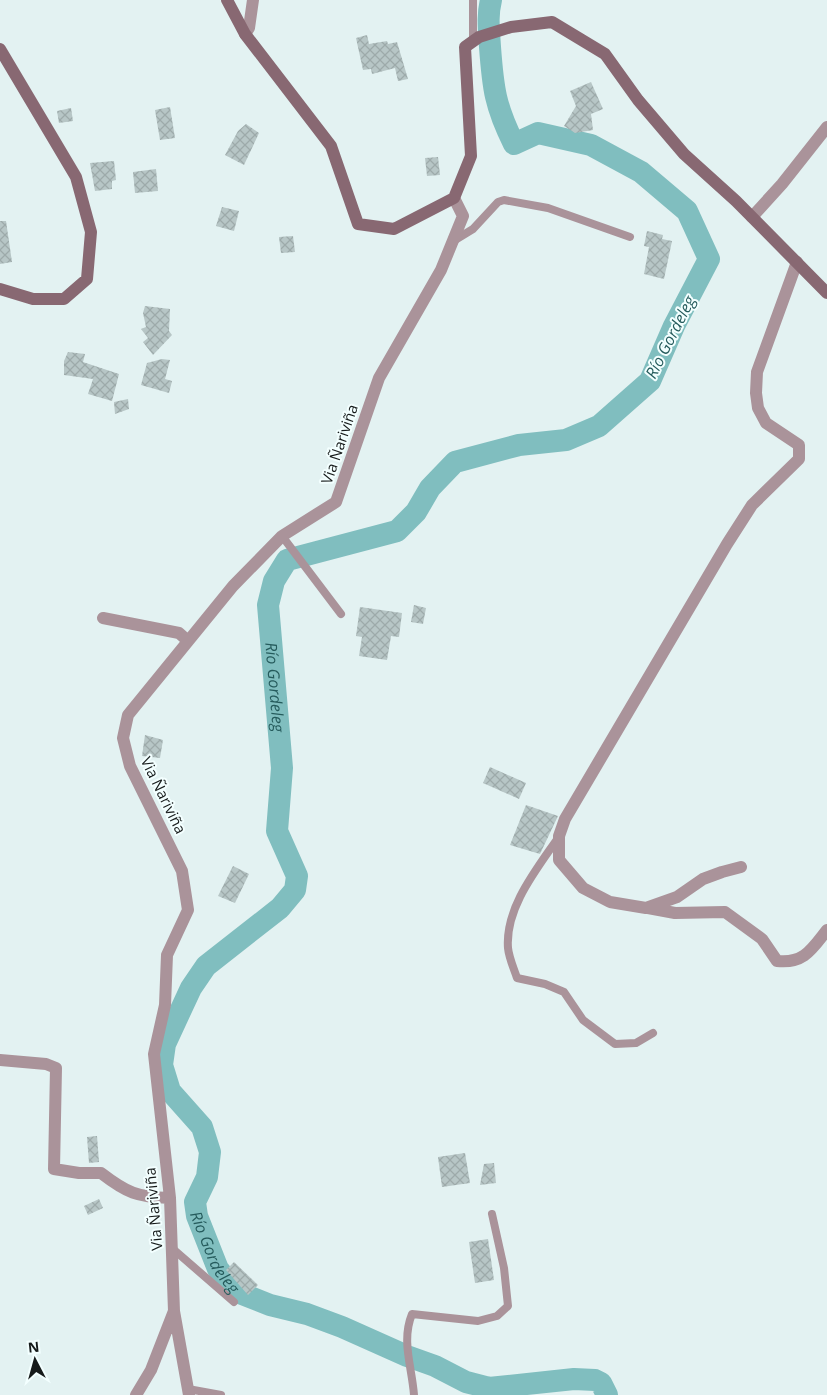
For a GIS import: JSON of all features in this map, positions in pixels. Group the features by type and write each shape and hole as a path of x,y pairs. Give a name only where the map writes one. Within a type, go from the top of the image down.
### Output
{"street":[{"path":"227,0 245,34 331,146 358,224 394,229 454,198 471,156 465,47 476,40 501,31 552,22 605,54 638,100 684,154 752,217 827,293"},
{"path":"245,34 249,28 252,0"},
{"path":"0,49 76,177 91,232 86,279 64,299 33,299 0,289"},
{"path":"752,217 782,184 827,127"},
{"name":"Via Ñariviña","path":"188,1392 174,1311 170,1198 154,1054 165,1005 167,955 188,910 182,871 130,766 123,738 128,715 233,586 282,536 336,502 379,378 441,270 464,216 454,198"},
{"path":"797,262 758,372 756,392 758,408 766,423 800,445 799,460 752,505 727,544 565,819 559,836 559,860 583,888 610,902 675,913 725,912 762,940 777,961 790,962 809,953 827,930"},
{"path":"103,618 179,633 188,641"},
{"path":"646,908 677,897 712,876 741,867"},
{"path":"0,1060 46,1064 56,1068 54,1168 80,1173 101,1173 116,1184 142,1197 170,1198"},
{"path":"136,1395 151,1370 174,1311"}],"lane":[{"path":"473,0 476,40"},
{"path":"453,241 473,229 498,202 504,200 548,208 630,237"},
{"path":"282,536 341,614"},
{"path":"559,836 532,876 509,922 508,950 518,978 545,984 564,992 583,1020 615,1044 636,1043 653,1033"},
{"path":"414,1395 407,1356 406,1328 412,1314 478,1321 497,1316 508,1306 504,1268 492,1214"},
{"path":"173,1248 234,1302"},
{"path":"188,1392 221,1395"}],"building":[{"path":"367,35 369,44 387,41 388,44 397,42 408,79 398,81 395,68 372,74 371,69 363,70 356,38"},
{"path":"591,82 603,109 591,114 593,130 575,133 564,126 576,106 570,91"},
{"path":"170,107 175,138 160,140 155,110"},
{"path":"71,108 73,121 59,123 57,111"},
{"path":"246,124 259,133 244,165 225,155 238,131"},
{"path":"438,157 440,175 427,176 425,158"},
{"path":"114,161 116,180 112,181 112,189 95,191 90,163"},
{"path":"156,169 158,191 135,193 133,172"},
{"path":"222,207 239,211 234,231 216,226"},
{"path":"0,221 6,221 12,262 0,264"},
{"path":"647,231 663,235 662,239 672,241 664,279 644,274 649,247 644,246"},
{"path":"293,236 295,252 281,253 279,237"},
{"path":"145,306 170,309 169,331 172,335 153,355 143,342 148,338 141,329 146,327 143,313"},
{"path":"68,352 85,354 83,362 119,374 112,401 88,394 93,379 64,375 64,361"},
{"path":"162,359 170,360 165,379 172,381 169,393 141,385 147,363"},
{"path":"128,399 129,409 115,414 114,402"},
{"path":"414,605 426,608 423,624 411,622"},
{"path":"360,607 402,613 399,637 391,636 387,660 359,656 362,637 356,636"},
{"path":"145,735 163,740 160,758 142,756"},
{"path":"490,767 526,783 519,799 483,783"},
{"path":"526,805 558,816 540,854 510,845"},
{"path":"233,866 249,874 235,903 218,896"},
{"path":"97,1136 99,1162 89,1163 87,1137"},
{"path":"465,1153 470,1183 442,1187 438,1157"},
{"path":"494,1163 496,1183 480,1185 484,1164"},
{"path":"99,1199 103,1208 88,1215 84,1206"},
{"path":"488,1239 494,1280 475,1283 469,1242"},
{"path":"234,1262 258,1285 248,1295 226,1270"}],"waterway":[{"name":"Río Gordeleg","path":"491,0 489,23 494,86 503,119 514,144 538,133 591,145 641,172 687,211 709,259 674,326 650,381 599,426 566,440 519,445 455,462 430,488 416,512 397,531 287,560 274,581 268,605 282,768 277,831 297,876 295,890 280,908 206,966 191,988 165,1044 162,1065 170,1091 202,1127 210,1152 207,1177 195,1202 197,1216 218,1269 237,1292 270,1305 307,1314 342,1327 407,1356 435,1366 466,1382 489,1388 574,1379 595,1380 601,1383 607,1395"}]}
